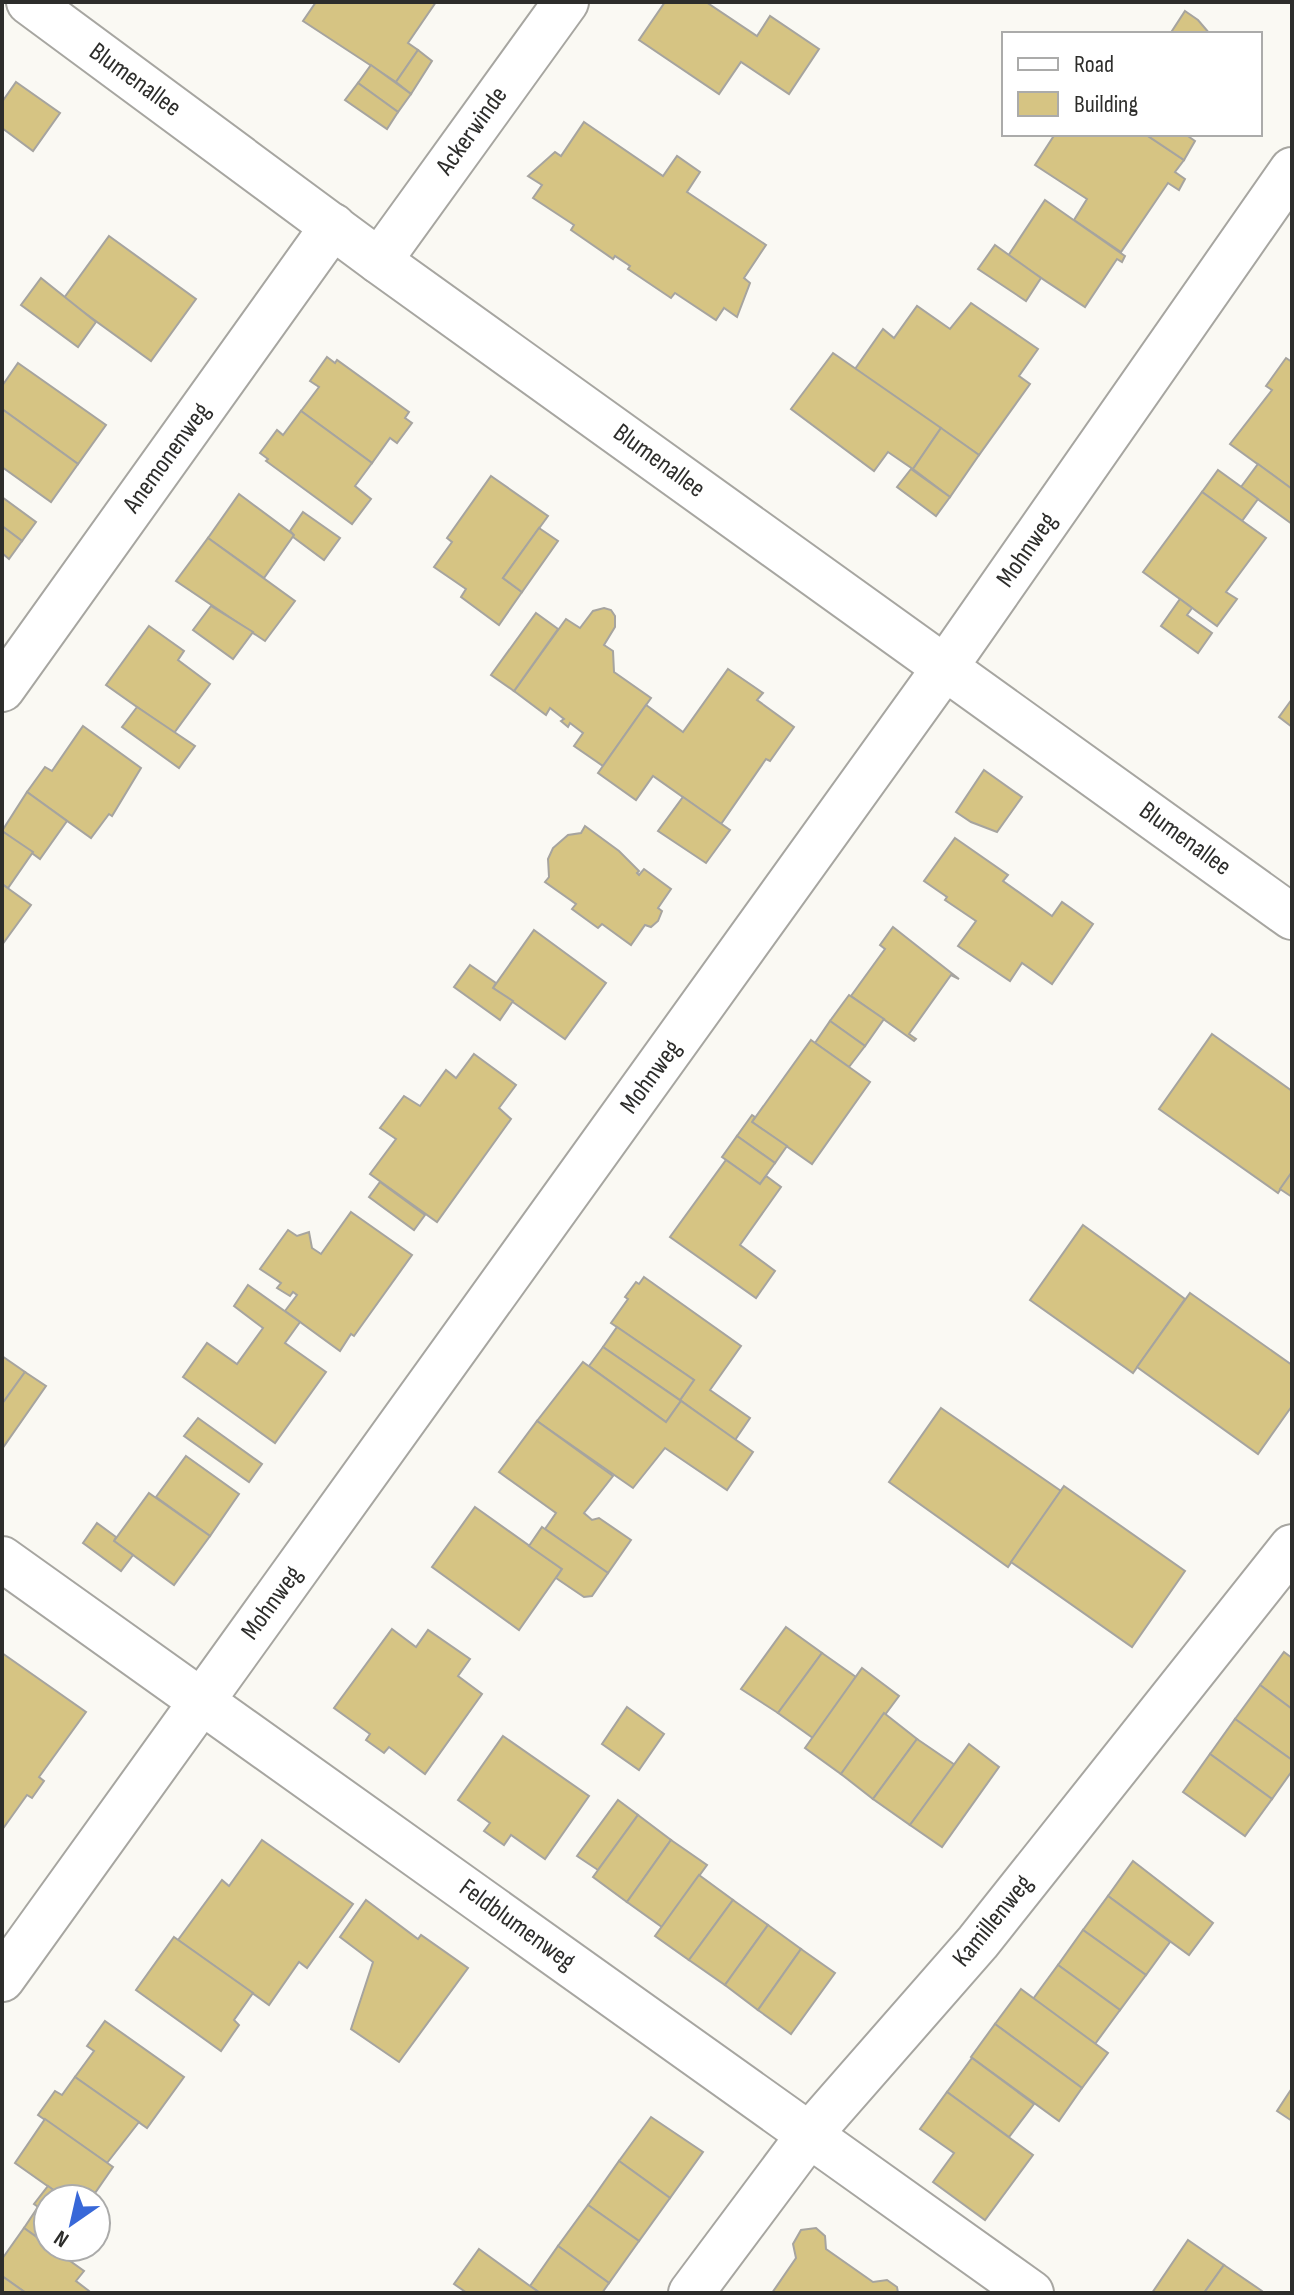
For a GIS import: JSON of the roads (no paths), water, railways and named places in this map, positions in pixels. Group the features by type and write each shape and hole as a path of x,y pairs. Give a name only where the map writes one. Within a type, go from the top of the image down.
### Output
{"street":[{"name":"Blumenallee","path":"29,2 379,261 1292,917"},
{"name":"Ackerwinde","path":"379,261 566,2"},
{"name":"Mohnweg","path":"2,1979 946,666 1292,170"},
{"name":"Anemonenweg","path":"2,689 333,226"},
{"name":"Kamillenweg","path":"691,2293 809,2135 978,1942 1292,1547"},
{"name":"Feldblumenweg","path":"2,1559 1031,2293"}]}
